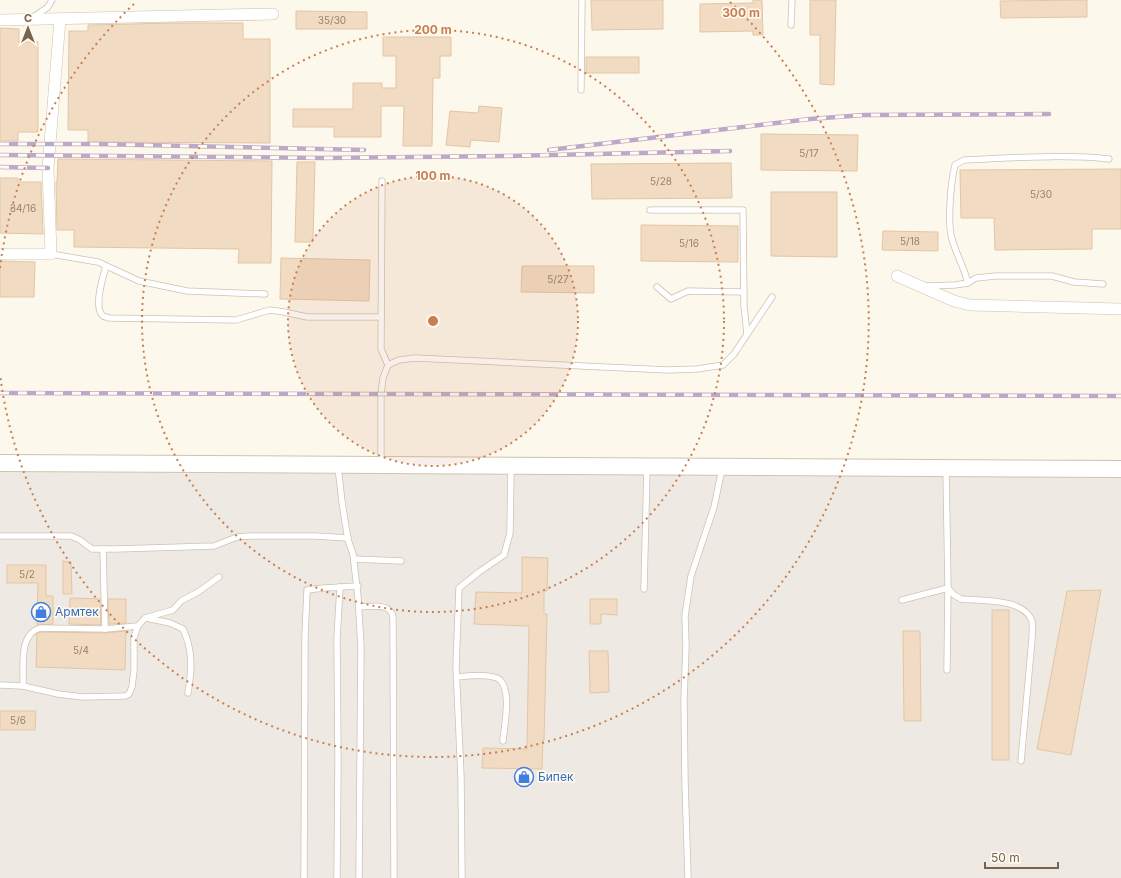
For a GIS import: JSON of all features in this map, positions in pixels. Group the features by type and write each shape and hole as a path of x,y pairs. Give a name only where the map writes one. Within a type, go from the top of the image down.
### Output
{"main road":[{"path":"0,463 1121,468"}],"street":[{"path":"0,20 32,18 60,19 273,14"},
{"path":"0,254 51,254 48,168 60,19"},
{"path":"897,276 954,301 970,305 1121,309"}],"lane":[{"path":"32,18 48,7 52,0"},
{"path":"581,90 582,0"},
{"path":"791,26 792,0"},
{"path":"968,283 951,238 950,218 952,177 955,165 964,160 1059,156 1082,156 1109,159"},
{"path":"382,181 380,349 388,365"},
{"path":"650,210 743,210 744,306 747,334"},
{"path":"51,254 98,262 139,281 187,291 265,294"},
{"path":"106,266 100,290 99,308 102,315 109,318 236,320 270,310 307,317 381,316"},
{"path":"920,287 955,285 968,283 976,278 996,276 1052,276 1074,282 1103,284"},
{"path":"657,287 671,299 688,291 744,292"},
{"path":"382,465 381,394 383,378 388,365 399,360 415,358 668,370 723,365 734,354 772,296"},
{"path":"338,465 342,502 358,586 361,647 359,878"},
{"path":"462,878 461,777 456,677 459,588 504,555 510,533 511,466"},
{"path":"644,589 648,466"},
{"path":"688,878 684,700 686,647 685,616 691,576 714,507 723,466"},
{"path":"946,468 948,588 947,670"},
{"path":"0,536 71,536 92,548 214,546 237,537 251,536 315,536 348,538"},
{"path":"103,548 105,629"},
{"path":"354,559 401,561"},
{"path":"0,685 23,686 58,694 83,697 125,696 129,694 132,687 134,670 134,638 138,626 146,618 173,610 181,601 198,592 219,577"},
{"path":"304,878 307,590 358,586"},
{"path":"336,878 338,761 337,638 340,587"},
{"path":"902,600 948,588"},
{"path":"948,588 954,595 961,599 1011,604 1022,608 1032,621 1032,639 1021,761"},
{"path":"359,607 386,608 392,612 393,618 394,878"},
{"path":"146,618 170,623 183,629 190,649 191,672 188,692"},
{"path":"23,686 26,642 34,630 40,628 105,629 138,626"},
{"path":"456,677 476,675 500,680 505,689 507,700 503,741"}],"shaded area":[{"path":"0,463 1121,468 1121,878 0,878"}],"building":[{"path":"591,0 663,0 663,29 592,30"},
{"path":"753,0 762,0 763,35 753,35 753,31 700,32 700,4 753,3"},
{"path":"810,0 836,0 834,85 820,84 820,35 810,35"},
{"path":"1087,0 1087,17 1001,18 1000,1"},
{"path":"296,11 367,12 367,29 296,29"},
{"path":"243,23 243,39 270,39 270,143 88,142 88,130 68,130 69,31 88,31 88,25"},
{"path":"0,28 19,29 19,42 38,42 38,132 18,132 18,141 0,141"},
{"path":"383,37 451,37 451,56 440,56 440,78 433,78 432,146 403,146 404,106 381,106 381,137 334,137 334,127 293,127 293,109 353,109 353,83 382,83 382,88 396,88 396,56 383,56"},
{"path":"586,57 639,57 639,73 586,73"},
{"path":"479,106 502,108 499,142 471,140 470,147 446,145 450,111 478,113"},
{"path":"761,134 858,135 857,171 761,170"},
{"path":"58,159 272,161 271,263 238,263 239,249 74,247 74,230 57,230 56,182"},
{"path":"297,162 315,162 313,242 295,242"},
{"path":"731,163 732,198 592,199 591,164"},
{"path":"1121,169 1121,229 1092,229 1092,249 995,250 994,218 961,218 960,170"},
{"path":"0,178 18,178 18,182 41,182 43,234 0,233"},
{"path":"771,192 837,192 837,257 771,256"},
{"path":"641,225 738,226 738,262 641,261"},
{"path":"883,231 938,232 938,251 882,250"},
{"path":"281,258 370,260 369,301 280,299"},
{"path":"0,261 35,262 34,297 0,297"},
{"path":"522,266 594,266 594,293 521,292"},
{"path":"522,557 548,558 547,591 544,591 544,614 547,614 542,769 482,768 483,748 527,749 529,626 474,624 476,592 522,593"},
{"path":"63,561 71,562 72,594 63,594"},
{"path":"7,565 46,565 46,596 53,596 53,624 37,625 38,583 7,583"},
{"path":"1101,590 1071,755 1037,749 1067,591"},
{"path":"70,598 100,599 101,625 69,624"},
{"path":"108,599 126,599 126,623 109,624"},
{"path":"590,599 617,599 617,615 601,614 601,624 590,624"},
{"path":"992,610 1009,610 1009,760 992,760"},
{"path":"126,631 125,670 36,667 37,634 41,632 105,633"},
{"path":"903,631 920,631 921,721 904,721"},
{"path":"589,651 608,651 609,692 590,693"},
{"path":"0,711 36,711 35,730 0,730"}],"railway":[{"path":"549,150 810,119 864,115 1049,114"},
{"path":"0,144 96,144 364,150"},
{"path":"0,155 324,158 730,151"},
{"path":"0,167 48,168"},
{"path":"0,393 1121,396"}],"place":[{"name":"Армтек","path":"41,612"},
{"name":"Бипек","path":"524,777"}]}
